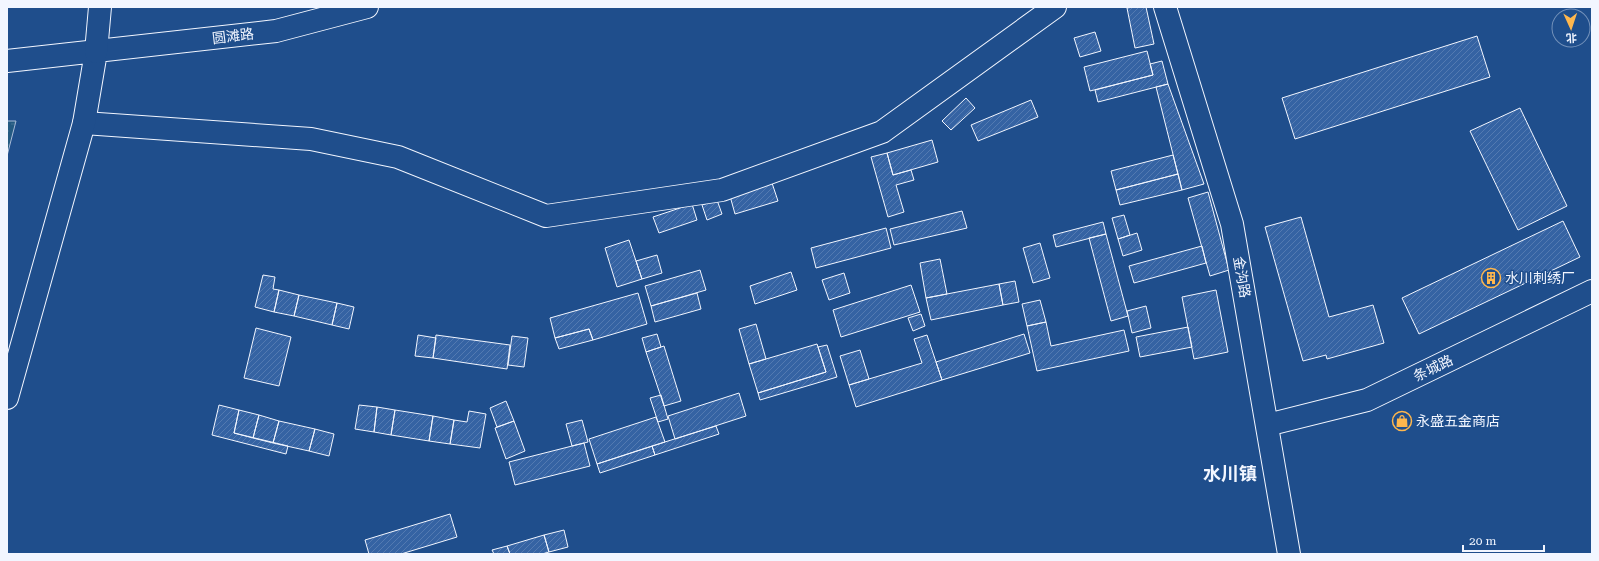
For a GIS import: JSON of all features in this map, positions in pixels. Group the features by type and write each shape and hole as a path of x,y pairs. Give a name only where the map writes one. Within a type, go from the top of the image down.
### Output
{"street":[{"path":"7,398 84,123 96,52 100,7"},
{"name":"圆滩路","path":"7,61 276,31 367,7"},
{"path":"84,123 311,138 398,157 546,216 722,190 882,132 1055,7"},
{"name":"金沟路","path":"1165,7 1232,224 1289,554"},
{"name":"条城路","path":"1267,425 1367,400 1592,291"}],"green space":[{"path":"7,121 16,121 7,156"}],"building":[{"path":"1146,7 1154,44 1135,48 1127,8"},
{"path":"1095,32 1101,51 1080,57 1074,38"},
{"path":"1477,36 1490,77 1295,139 1282,98"},
{"path":"1147,51 1153,75 1090,91 1084,67"},
{"path":"1162,61 1168,84 1098,102 1095,90 1153,75 1150,64"},
{"path":"1168,84 1204,184 1182,190 1156,87"},
{"path":"966,98 975,108 951,130 942,121"},
{"path":"1031,100 1038,117 978,141 971,125"},
{"path":"1520,108 1567,206 1518,230 1470,131"},
{"path":"932,140 938,162 893,175 887,153"},
{"path":"887,153 893,175 911,170 914,180 896,185 904,212 888,217 871,157"},
{"path":"1173,155 1178,174 1116,190 1111,171"},
{"path":"1178,174 1182,190 1120,205 1116,190"},
{"path":"772,183 778,201 735,214 730,196"},
{"path":"1208,192 1229,270 1210,276 1188,198"},
{"path":"717,200 722,214 707,220 702,205"},
{"path":"692,204 697,220 659,233 653,217"},
{"path":"962,211 967,228 894,245 890,229"},
{"path":"1124,215 1130,235 1118,239 1112,218"},
{"path":"1301,217 1329,317 1373,305 1384,343 1327,359 1326,355 1303,361 1265,227"},
{"name":"水川刺绣厂","path":"1563,221 1580,257 1419,334 1402,298"},
{"path":"1103,222 1106,234 1056,247 1053,235"},
{"path":"886,228 891,248 816,268 811,248"},
{"path":"1137,233 1142,250 1123,256 1118,239"},
{"path":"1106,234 1128,316 1111,321 1089,238"},
{"path":"629,240 642,279 617,287 605,248"},
{"path":"1040,243 1050,278 1033,283 1023,248"},
{"path":"1202,246 1206,263 1134,283 1129,266"},
{"path":"657,255 662,273 642,279 636,261"},
{"path":"940,259 947,294 926,298 920,263"},
{"path":"700,270 706,290 651,306 645,286"},
{"path":"791,272 797,290 755,304 750,286"},
{"path":"844,273 850,293 829,300 822,280"},
{"path":"263,275 275,277 273,289 279,290 274,312 255,307"},
{"path":"1015,281 1019,302 1003,305 999,284"},
{"path":"999,284 1003,305 931,320 926,298"},
{"path":"911,285 920,312 841,337 833,310"},
{"path":"279,290 299,295 294,316 274,312"},
{"path":"1216,290 1228,352 1194,359 1182,297"},
{"path":"638,293 647,324 593,340 589,329 555,338 550,318"},
{"path":"697,293 701,309 655,322 651,306"},
{"path":"299,295 337,303 332,325 294,316"},
{"path":"1040,300 1046,322 1027,326 1022,304"},
{"path":"337,303 354,307 349,329 332,325"},
{"path":"1146,306 1151,328 1132,333 1127,311"},
{"path":"921,314 925,326 913,331 908,318"},
{"path":"1046,322 1051,346 1124,330 1129,351 1037,371 1027,326"},
{"path":"756,324 766,359 749,364 739,329"},
{"path":"1188,327 1192,347 1140,357 1136,337"},
{"path":"256,328 291,337 279,386 244,378"},
{"path":"589,329 593,340 559,349 555,338"},
{"path":"657,334 661,347 646,352 642,338"},
{"path":"1024,334 1030,353 942,380 936,362"},
{"path":"418,335 436,338 433,358 415,356"},
{"path":"436,335 510,345 507,369 433,358"},
{"path":"927,335 942,380 856,407 849,385 922,363 914,339"},
{"path":"512,336 528,338 524,367 508,365"},
{"path":"817,344 826,372 758,393 749,364"},
{"path":"827,345 837,377 760,400 758,393 826,372 818,347"},
{"path":"664,346 681,401 664,406 646,352"},
{"path":"860,350 869,379 849,385 840,356"},
{"path":"739,393 746,416 675,439 668,416"},
{"path":"661,395 668,419 658,422 650,398"},
{"path":"506,401 514,421 497,427 490,408"},
{"path":"219,405 239,410 234,433 288,446 286,454 212,435"},
{"path":"359,405 377,407 374,432 355,429"},
{"path":"377,407 395,410 391,435 374,432"},
{"path":"239,410 259,415 253,438 234,433"},
{"path":"395,410 433,416 429,441 391,435"},
{"path":"469,411 486,414 480,448 450,444 454,420 467,422"},
{"path":"259,415 279,421 273,443 253,438"},
{"path":"433,416 454,420 450,444 429,441"},
{"path":"656,417 665,442 597,464 589,439"},
{"path":"582,420 588,442 572,446 566,424"},
{"path":"279,421 315,429 309,451 273,443"},
{"path":"514,421 525,451 506,459 495,428"},
{"path":"716,426 719,434 655,455 652,446"},
{"path":"315,429 334,434 329,456 309,451"},
{"path":"584,443 590,466 515,485 509,462"},
{"path":"652,446 655,455 600,473 597,464"},
{"path":"450,514 457,537 401,554 369,554 365,540"},
{"path":"564,530 568,547 549,552 544,535"},
{"path":"544,535 549,552 542,554 510,554 507,546"},
{"path":"507,546 510,554 494,554 492,550"}],"place":[{"name":"水川刺绣厂","path":"1491,278"},
{"name":"永盛五金商店","path":"1402,421"}],"district":[{"name":"水川镇","path":"1230,474"}]}
